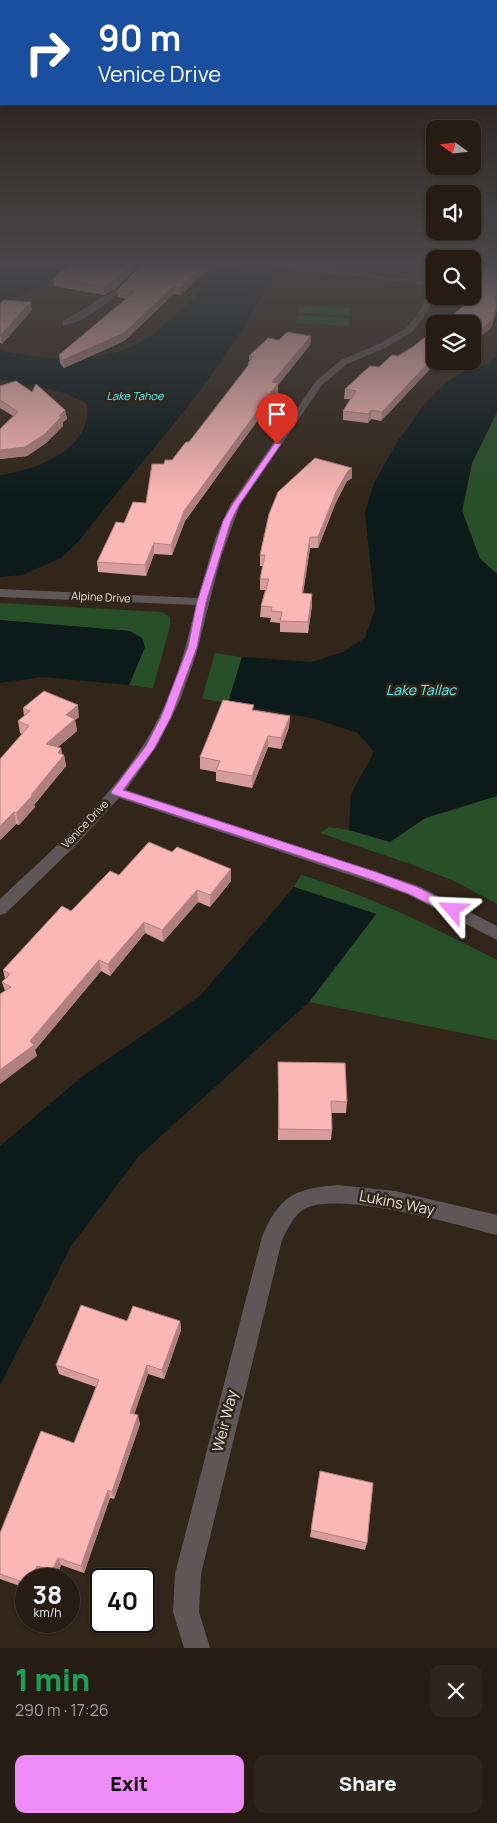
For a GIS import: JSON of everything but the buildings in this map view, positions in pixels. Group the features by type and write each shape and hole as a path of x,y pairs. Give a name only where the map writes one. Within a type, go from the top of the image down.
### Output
{"street":[{"name":"Venice Drive","path":"0,908 116,792 150,747 166,717 192,647 202,602 227,521 319,384 344,362 389,342"},
{"name":"Alpine Drive","path":"0,593 202,602"},
{"path":"116,792 413,890 497,934"},
{"name":"Lukins Way","path":"297,1202 317,1196 340,1193 349,1194 378,1198 497,1225"},
{"name":"Weir Way","path":"197,1648 186,1612 188,1574 195,1540 272,1237 284,1216 297,1202"}],"green space":[{"path":"497,412 497,574 480,559 462,511 472,463"},
{"path":"0,603 162,612 170,617 170,626 153,688 129,685 145,647 130,631 0,620"},
{"path":"215,653 242,657 228,703 202,699"},
{"path":"497,796 497,904 454,881 320,833 329,827 349,830 390,842 425,818"},
{"path":"301,875 377,902 497,960 497,1040 309,1002 376,914 294,887"}],"water":[{"name":"Lake Tahoe","path":"141,342 235,342 182,413 79,541 61,558 22,575 0,577 0,475 30,468 45,462 72,445 81,433 87,420 87,404 65,393 0,379 0,351 50,358 84,358 101,356"},
{"name":"Lake Tallac","path":"497,355 497,412 472,463 462,511 480,559 497,574 497,796 425,818 390,842 349,830 351,794 374,752 358,733 312,718 228,703 242,657 311,662 343,652 365,638 375,609 365,513 374,483 397,442 427,401 448,381 467,370 481,370 481,366 489,364"},
{"path":"0,620 130,631 142,638 145,647 129,685 43,677 0,683"},
{"path":"294,887 376,914 309,1002 139,1156 71,1246 0,1385 0,1146 83,1076 200,996"}],"route":[{"path":"277,444 227,521 202,602 192,647 166,717 150,747 116,792 372,875 413,890 453,910"}]}
